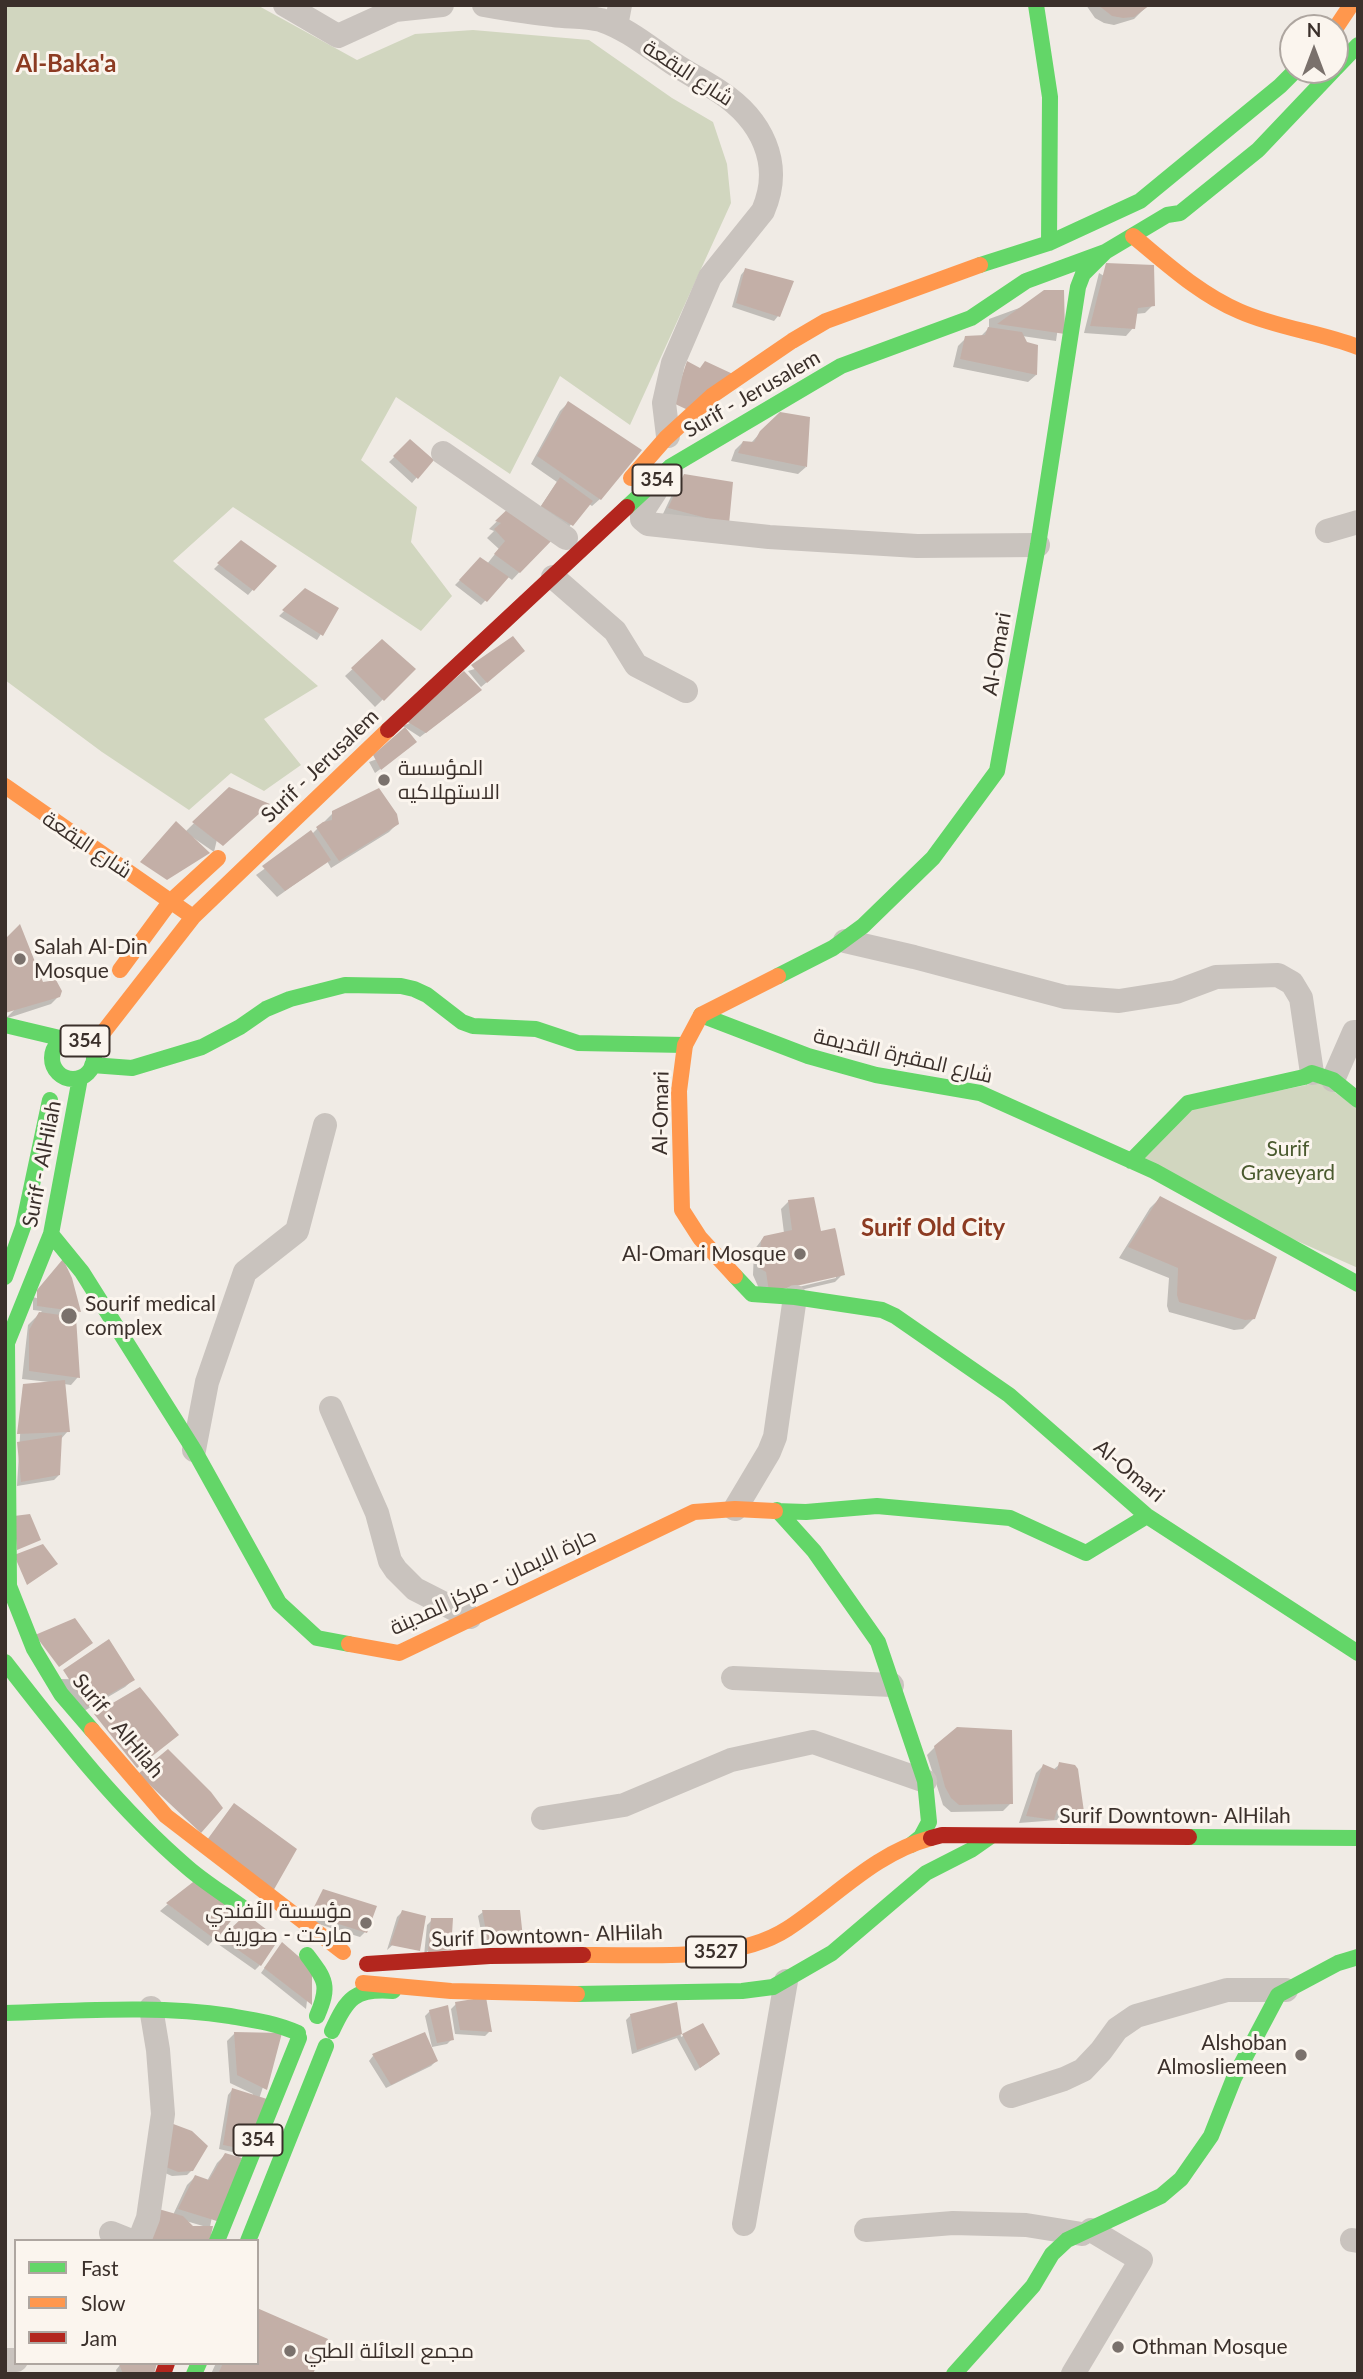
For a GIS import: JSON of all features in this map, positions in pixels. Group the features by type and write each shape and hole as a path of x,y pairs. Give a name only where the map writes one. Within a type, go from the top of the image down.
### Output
{"main road":[{"path":"1026,281 1048,263 1049,243 1050,97 1036,5"},
{"name":"Surif - Jerusalem","path":"622,486 667,437 713,395 792,341 826,321 995,259 1049,243 1140,201 1282,84"},
{"name":"Surif - Jerusalem","path":"91,1048 193,917 384,733 670,467 841,366 971,318 1026,281 1105,252 1167,215 1180,214 1258,150 1322,84"},
{"path":"1049,243 1057,252 1074,254 1167,215"},
{"path":"1133,236 1208,296 1253,317 1351,345"},
{"name":"Al-Omari","path":"1105,252 1081,276 1077,287 1038,545 997,771 933,858 845,941 701,1015 685,1045 679,1091 682,1210 700,1238 752,1293 882,1310 895,1316 1009,1395 1147,1516 1358,1653"},
{"path":"995,259 1019,258 1028,262 1032,272 1026,281"},
{"path":"1026,281 1052,282 1063,286 1076,305"},
{"path":"667,437 664,450 671,455 682,455 699,449"},
{"name":"شارع البقعة","path":"5,786 193,917"},
{"path":"108,985 170,902 230,847"},
{"path":"92,1065 132,1068 202,1047 240,1027 265,1009 290,999 345,985 401,986 414,989 427,995 462,1022 473,1026 536,1029 578,1043 685,1045"},
{"name":"شارع المقبرة القديمة","path":"701,1015 808,1056 876,1075 981,1093 1166,1177 1358,1284"},
{"path":"5,1025 71,1035"},
{"path":"5,1033 44,1058"},
{"name":"354","path":"71,1035 91,1048 94,1057 92,1065 86,1075 80,1078 67,1078 44,1058 71,1035"},
{"name":"Surif - AlHilah","path":"5,1276 23,1227 31,1188 44,1058"},
{"path":"1131,1161 1188,1103 1304,1077 1322,1077 1358,1100"},
{"name":"Surif - AlHilah","path":"80,1078 51,1234 8,1343 9,1586 34,1648 61,1694 166,1816 310,1926"},
{"name":"حارة الايمان - مركز المدينة","path":"31,1188 30,1211 82,1272 194,1450 279,1603 317,1638 399,1653 694,1512 735,1509 806,1512 877,1506 1010,1518 1086,1553 1147,1516"},
{"path":"777,1510 814,1551 878,1642 925,1781 929,1822 921,1837 911,1845"},
{"path":"5,1661 76,1754 134,1815 187,1867 253,1915"},
{"name":"Surif Downtown- AlHilah","path":"407,1961 527,1955 704,1953 736,1949 779,1933 878,1860 942,1835 1358,1838"},
{"name":"3527","path":"363,1983 451,1991 603,1995 728,1992 773,1987 832,1953 926,1873 971,1850 992,1835"},
{"path":"310,1926 332,1935 342,1934"},
{"name":"354","path":"310,1926 343,1952 357,1952 362,1955 367,1964"},
{"path":"377,1948 383,1955 407,1961"},
{"name":"354","path":"249,2239 326,1994 327,1984 302,1951 330,1967"},
{"path":"343,1952 335,1957 330,1967 332,1977 340,1987 353,1989 363,1983 368,1972 367,1964"},
{"path":"954,2374 1033,2286 1059,2246 1167,2193 1181,2179 1211,2136 1234,2078 1278,1995 1338,1963 1358,1957"},
{"name":"3527","path":"367,1964 407,1961"},
{"name":"354","path":"218,2239 316,2028 340,1987"},
{"name":"3527","path":"316,2028 349,1999 363,1991 376,1989 422,1995 451,1991"},
{"path":"5,2013 151,2008 222,2014 272,2012 289,2013 316,2028"}],"street":[{"path":"285,5 338,36 395,10 442,5"},
{"name":"شارع البقعة","path":"484,5 598,19 618,16 736,104 762,134 771,160 771,187 763,211 710,277 673,363 664,403 667,437"},
{"path":"443,453 566,537"},
{"path":"670,467 642,512 642,519 648,524 769,537 917,546 1038,545"},
{"path":"1327,531 1358,522"},
{"path":"554,577 615,631 636,665 686,691"},
{"path":"845,941 1065,997 1119,1001 1176,992 1216,977 1278,975 1292,983 1301,998 1322,1077"},
{"path":"1322,1077 1354,1032 1358,1032"},
{"path":"194,1450 206,1382 245,1272 297,1231 326,1125"},
{"path":"5,1221 12,1223 21,1187 31,1188"},
{"path":"735,1509 775,1437 795,1297"},
{"path":"331,1408 377,1513 390,1561 415,1589 470,1617"},
{"path":"733,1678 892,1685"},
{"path":"543,1818 624,1805 732,1760 813,1742 925,1781"},
{"path":"744,2224 786,1981"},
{"path":"1011,2096 1083,2070 1117,2029 1136,2016 1227,1990 1286,1990"},
{"path":"140,2239 148,2218 163,2113 158,2050 151,2008"},
{"path":"866,2230 953,2223 1026,2225 1087,2232 1141,2260 1073,2374"}],"green space":[{"path":"5,5 257,5 357,60 415,34 473,30 589,40 672,98 713,122 727,164 731,203 630,425 560,376 510,474 396,397 361,460 417,507 411,542 452,596 421,631 233,507 173,561 318,686 264,719 301,765 264,791 231,773 189,810 102,752 5,680"},
{"name":"Surif Graveyard","path":"1321,1082 1358,1109 1358,1268 1133,1168 1190,1109"}],"building":[{"path":"1098,5 1150,5 1134,17 1123,18 1112,16"},
{"path":"1106,263 1154,265 1155,306 1138,308 1135,329 1090,326"},
{"path":"745,268 794,281 780,317 736,303"},
{"path":"1044,290 1064,290 1065,334 997,324"},
{"path":"988,327 1022,332 1027,342 1038,345 1037,375 960,359 965,336 985,335"},
{"path":"687,361 700,368 705,361 735,375 688,410 673,403"},
{"path":"568,401 642,450 601,500 537,456"},
{"path":"780,412 810,417 807,467 738,453 743,441 754,442 760,431"},
{"path":"410,439 434,460 418,479 393,456"},
{"path":"684,474 733,482 729,524 668,508"},
{"path":"560,477 593,501 573,526 541,506"},
{"path":"514,503 557,535 520,573 494,554 505,541 494,529 501,523 495,521"},
{"path":"241,540 277,566 254,591 217,563"},
{"path":"480,557 509,577 487,602 459,580"},
{"path":"305,588 339,608 323,636 282,610"},
{"path":"513,636 525,651 487,683 471,665"},
{"path":"382,639 416,669 384,701 351,668"},
{"path":"464,671 482,690 426,733 406,721"},
{"path":"405,727 417,742 381,770 373,755"},
{"path":"229,787 270,804 223,846 192,822"},
{"path":"379,788 397,814 399,824 339,861 316,827 332,820 332,811"},
{"path":"176,821 210,853 167,880 140,862"},
{"path":"311,830 331,860 285,891 262,866"},
{"name":"Salah Al-Din Mosque","path":"20,924 43,982 56,980 62,991 60,997 5,1013 5,939"},
{"path":"1160,1196 1277,1257 1255,1319 1245,1320 1179,1302 1178,1268 1128,1247"},
{"name":"Al-Omari Mosque","path":"814,1197 821,1231 835,1228 845,1275 769,1292 766,1272 759,1268 761,1241 764,1236 792,1230 788,1200"},
{"path":"63,1259 72,1278 81,1312 37,1306 37,1290"},
{"path":"39,1312 76,1317 80,1378 29,1371 29,1330"},
{"path":"65,1380 70,1432 17,1434 23,1384"},
{"path":"62,1435 60,1475 21,1482 17,1442"},
{"path":"30,1514 41,1540 17,1550 14,1516"},
{"path":"43,1544 58,1564 27,1585 14,1555"},
{"path":"75,1618 93,1643 59,1667 35,1635"},
{"path":"109,1639 135,1680 87,1707 63,1670"},
{"path":"140,1687 179,1735 137,1768 94,1714"},
{"path":"957,1727 1012,1730 1013,1804 959,1805 951,1798 945,1787 934,1746"},
{"path":"168,1749 211,1792 223,1808 201,1833 138,1774"},
{"path":"1059,1762 1075,1765 1078,1769 1085,1819 1065,1817 1057,1810 1054,1820 1026,1816 1043,1764 1057,1770"},
{"path":"234,1803 297,1849 272,1893 207,1840"},
{"path":"197,1879 237,1913 216,1940 166,1903"},
{"path":"323,1889 377,1906 367,1933 310,1915"},
{"path":"402,1910 426,1916 420,1951 390,1945"},
{"path":"482,1910 520,1910 523,1938 488,1942"},
{"path":"246,1914 279,1939 261,1966 221,1938"},
{"path":"431,1918 453,1918 451,1950 428,1952"},
{"path":"282,1942 312,1968 312,2005 264,1968"},
{"path":"486,1997 492,2032 460,2030 455,2002"},
{"path":"677,2002 682,2034 637,2050 630,2014"},
{"path":"448,2005 454,2040 437,2043 429,2010"},
{"path":"703,2023 720,2054 700,2068 682,2034"},
{"path":"234,2032 282,2033 267,2090 237,2075"},
{"path":"425,2032 438,2061 391,2085 372,2054"},
{"path":"232,2088 267,2099 248,2150 223,2145"},
{"path":"168,2122 192,2131 208,2146 193,2171 178,2172 161,2165"},
{"path":"225,2153 242,2158 220,2222 178,2209 195,2175 209,2180"},
{"path":"155,2208 183,2216 193,2226 213,2226 210,2239 147,2239"},
{"name":"مجمع العائلة الطبي","path":"259,2309 328,2339 313,2374 218,2374 222,2365 259,2365"},
{"path":"119,2365 156,2365 154,2374 123,2374"}],"traffic: fast":[{"path":"1036,5 1050,97 1049,243"},
{"path":"1349,54 1358,45"},
{"path":"980,265 1049,243 1140,201 1282,84"},
{"path":"627,507 670,467 841,366 971,318 1026,281 1105,252 1167,215 1180,213 1258,150 1321,84"},
{"path":"778,976 833,948 863,926 933,858 997,771 1038,545 1078,287 1083,274 1105,252"},
{"path":"92,1065 132,1068 202,1047 240,1027 266,1009 290,999 345,985 401,986 414,989 427,995 462,1022 473,1026 536,1029 578,1043 685,1045"},
{"path":"701,1015 808,1056 876,1075 980,1093 1154,1171 1358,1284"},
{"path":"5,1025 64,1039"},
{"path":"73,1037 88,1043 94,1058 88,1073 73,1079 58,1073 52,1058 58,1043 73,1037"},
{"path":"1131,1161 1188,1103 1312,1073 1333,1080 1358,1100"},
{"path":"80,1078 51,1234 7,1343 9,1586 34,1649 61,1694 92,1730"},
{"path":"5,1277 23,1227 50,1100"},
{"path":"51,1234 82,1272 194,1450 279,1603 317,1638 349,1644"},
{"path":"735,1276 752,1294 795,1297 882,1310 895,1316 1009,1395 1147,1516 1358,1653"},
{"path":"775,1511 806,1512 877,1506 1010,1518 1086,1553 1147,1516"},
{"path":"777,1510 814,1551 878,1642 925,1781 929,1822 921,1837 911,1845"},
{"path":"5,1662 69,1743 137,1820 194,1872 243,1908"},
{"path":"577,1994 742,1991 773,1987 832,1953 926,1873 971,1850 991,1836"},
{"path":"1189,1837 1358,1838"},
{"path":"307,1955 322,1977 325,1990 317,2016"},
{"path":"954,2374 1033,2286 1052,2254 1067,2240 1161,2196 1181,2179 1211,2136 1234,2078 1278,1995 1338,1963 1358,1957"},
{"path":"332,2031 343,2010 354,1998 370,1991 393,1991"},
{"path":"5,2013 174,2011 248,2019 298,2033"},
{"path":"218,2239 299,2038"},
{"path":"249,2239 326,2046"},
{"path":"194,2374 198,2365"}],"traffic: slow":[{"path":"1345,14 1351,5"},
{"path":"1133,236 1183,277 1224,304 1268,322 1358,347"},
{"path":"631,478 666,438 713,395 792,341 826,321 980,265"},
{"path":"91,1048 193,917 388,730"},
{"path":"5,786 193,917"},
{"path":"120,970 170,902 218,858"},
{"path":"735,1276 700,1238 682,1210 679,1091 685,1045 701,1015 778,976"},
{"path":"349,1644 399,1653 694,1512 735,1509 775,1511"},
{"path":"92,1730 166,1816 343,1952"},
{"path":"583,1955 716,1952 766,1940 805,1917 873,1865 910,1845 931,1838"},
{"path":"363,1983 451,1991 577,1994"}],"traffic: jam":[{"path":"388,730 627,507"},
{"path":"931,1838 942,1835 1189,1837"},
{"path":"367,1964 490,1956 583,1955"},
{"path":"163,2374 166,2365"}],"place":[{"name":"المؤسسة الاستهلاكيه","path":"384,780"},
{"name":"Salah Al-Din Mosque","path":"20,959"},
{"name":"Al-Omari Mosque","path":"800,1254"},
{"name":"Sourif medical complex","path":"69,1316"},
{"name":"مؤسسة الأفندي ماركت - صوريف","path":"366,1923"},
{"name":"Alshoban Almosliemeen","path":"1301,2055"},
{"name":"Othman Mosque","path":"1118,2347"},
{"name":"مجمع العائلة الطبي","path":"290,2351"}],"district":[{"name":"Al-Baka'a","path":"66,64"},
{"name":"Surif Old City","path":"933,1228"}]}
